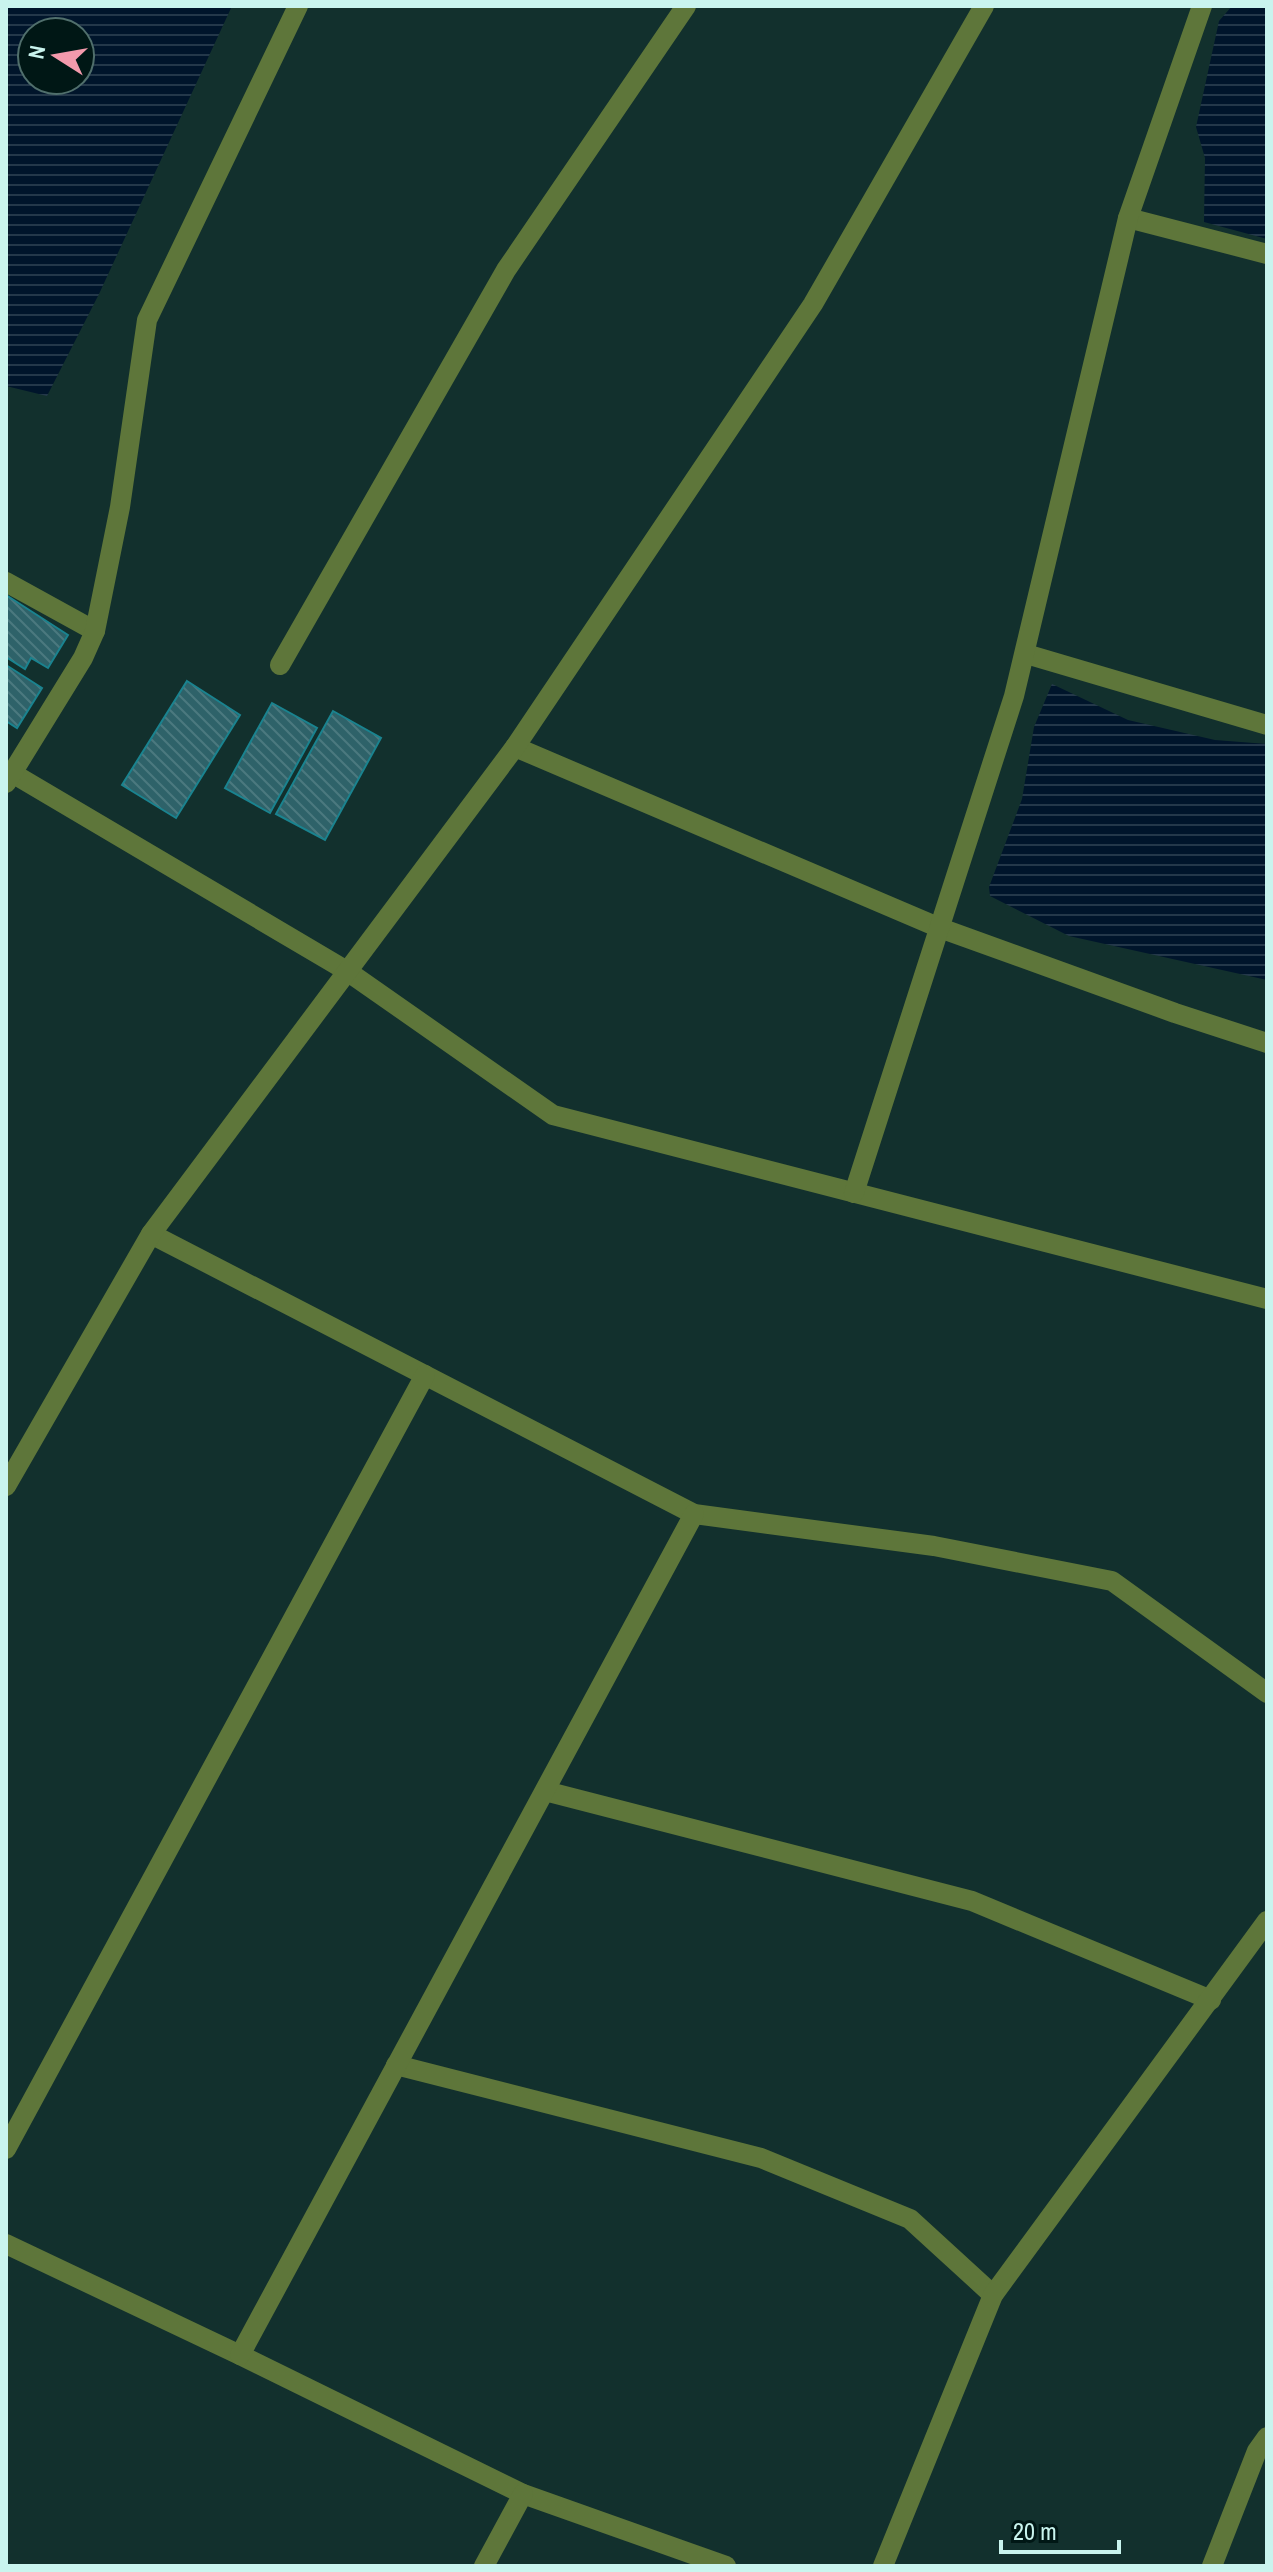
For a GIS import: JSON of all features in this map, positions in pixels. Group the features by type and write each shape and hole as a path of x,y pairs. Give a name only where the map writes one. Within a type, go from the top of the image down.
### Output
{"street":[{"path":"298,6 147,320 120,507 95,631 83,658 9,778 347,971 553,1115 1267,1299"},
{"path":"280,665 506,270 686,6"},
{"path":"6,1486 151,1234 515,747 813,304 984,6"},
{"path":"854,1193 1026,654 1128,218 1202,6"},
{"path":"1128,218 1267,254"},
{"path":"6,582 95,631"},
{"path":"1026,654 1267,725"},
{"path":"515,747 940,928 1267,1043"},
{"path":"151,1234 694,1514 934,1546 1112,1581 1267,1693"},
{"path":"6,2149 425,1375"},
{"path":"240,2355 694,1514"},
{"path":"545,1791 972,1901 1211,2000"},
{"path":"883,2566 993,2295 1267,1921"},
{"path":"396,2065 761,2158 910,2219 993,2295"},
{"path":"6,2244 523,2494 726,2566"},
{"path":"1212,2566 1257,2451 1267,2437"},
{"path":"484,2566 523,2494"}],"water":[{"path":"6,6 232,6 99,294 47,396 6,386"},
{"path":"1232,6 1267,6 1267,239 1204,222 1205,158 1196,127 1219,21"},
{"path":"1052,684 1128,720 1215,740 1267,744 1267,980 1069,936 990,896 989,887 1022,799 1034,727"}],"building":[{"path":"6,595 68,635 48,668 31,658 25,669 6,657"},
{"path":"6,665 42,688 17,728 6,721"},
{"path":"187,681 240,715 176,818 122,785"},
{"path":"272,703 317,728 270,813 225,788"},
{"path":"333,711 381,738 325,840 276,814"}]}
